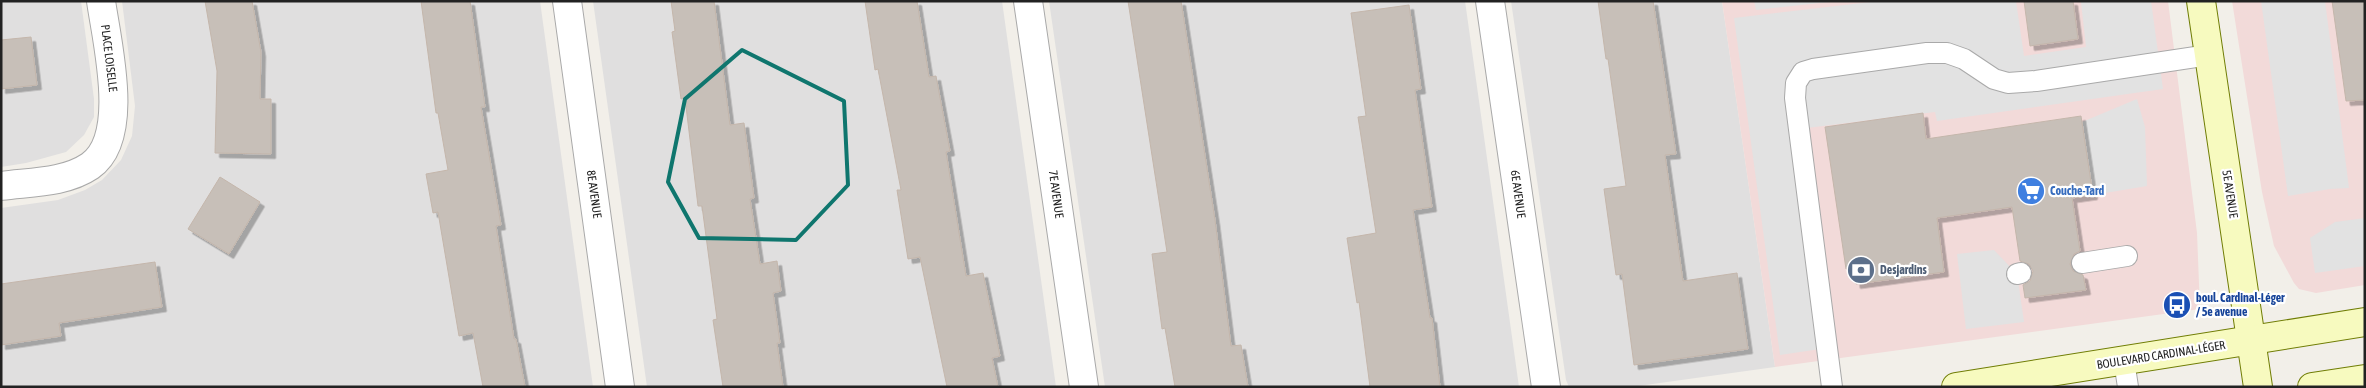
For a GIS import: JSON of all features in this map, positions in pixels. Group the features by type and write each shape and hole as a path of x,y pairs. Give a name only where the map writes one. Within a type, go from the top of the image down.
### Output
{"street":[{"name":"PLACE LOISELLE","path":"1,186 67,177 91,166 105,150 112,126 114,96 102,1"},
{"name":"8E AVENUE","path":"567,1 620,387"},
{"name":"7E AVENUE","path":"1028,1 1084,387"},
{"name":"6E AVENUE","path":"1490,1 1546,387"},
{"name":"5E AVENUE","path":"2201,1 2258,387"},
{"name":"BOULEVARD CARDINAL-LÉGER","path":"1956,387 2126,374 2252,341 2365,322"},
{"path":"2312,387 2365,379"}],"lane":[{"path":"1832,387 1795,98 1796,83 1803,72 1927,53 1947,52 1964,59 1994,79 2008,83 2036,81 2209,55"},
{"path":"2082,263 2127,256"}],"highlighted area":[{"path":"742,50 844,101 848,185 796,240 699,238 668,182 685,99"}],"shaded area":[{"path":"1,1 81,1 94,99 94,117 84,135 66,152 26,163 1,167"},
{"path":"122,1 540,1 593,387 1,387 1,208 58,200 85,190 102,180 121,160 132,136 135,106"},
{"path":"593,1 1002,1 1056,387 647,387"},
{"path":"1049,1 1465,1 1519,387 1105,387"},
{"path":"1511,1 1722,1 1775,367 1631,387 1569,387 1566,380"},
{"path":"1722,1 2168,1 2197,233 2200,309 1775,367"},
{"path":"1754,1 1838,1 1756,10"},
{"path":"1879,1 2016,1 2024,56 2086,47 2081,2 2151,1 2163,89 1937,121 1935,112 1799,129 1827,348 1780,355 1734,18"},
{"path":"2232,1 2365,1 2365,285 2316,293 2299,289 2274,246 2262,192"},
{"path":"2261,1 2325,1 2349,188 2288,196"},
{"path":"2137,99 2145,127 2147,186 2093,195 2082,122"},
{"path":"2365,218 2365,266 2315,273 2310,238 2335,222"},
{"path":"1994,250 2017,274 2024,322 1966,329 1957,254"}],"building":[{"path":"205,1 252,1 261,52 260,99 271,99 271,154 215,153 217,71"},
{"path":"421,1 470,1 485,107 481,107 501,225 496,226 514,339 516,339 525,387 483,387 473,333 459,336 438,212 433,213 426,174 448,170 438,113 436,113"},
{"path":"671,1 714,1 730,125 744,123 754,198 750,199 760,264 777,261 781,291 773,293 780,343 777,343 783,387 723,387 713,320 717,319 702,206 698,206 685,98 681,99 672,32 675,31"},
{"path":"865,1 917,1 929,77 936,76 950,151 946,152 966,276 983,273 1000,356 992,358 998,387 947,387 920,257 908,259 897,190 901,190 878,69 875,70"},
{"path":"1128,1 1181,1 1215,220 1231,346 1241,345 1248,387 1175,387 1165,328 1162,329 1152,254 1167,252"},
{"path":"1598,1 1653,1 1676,154 1665,155 1683,281 1737,273 1748,349 1634,365 1622,274 1616,275 1604,189 1626,186"},
{"path":"2024,1 2073,1 2078,39 2030,46"},
{"path":"2332,1 2365,1 2365,100 2346,101"},
{"path":"1409,5 1421,89 1415,90 1432,207 1413,210 1430,318 1432,318 1440,387 1370,387 1359,302 1357,303 1347,238 1376,233 1358,117 1366,116 1351,13"},
{"path":"31,37 37,85 1,89 1,40"},
{"path":"1923,113 1926,139 2081,116 2093,195 2072,198 2080,251 2074,254 2070,264 2073,271 2083,275 2086,290 2025,298 2023,285 2030,281 2033,271 2029,264 2020,261 2012,207 1937,218 1944,272 1856,284 1853,268 1846,269 1825,127"},
{"path":"220,177 260,202 229,254 188,229"},
{"path":"155,262 162,307 59,323 61,336 1,345 1,284"}],"place":[{"name":"Couche-Tard","path":"2031,191"},
{"name":"Desjardins","path":"1861,270"},
{"name":"boul. Cardinal-Léger / 5e avenue","path":"2177,305"}]}
